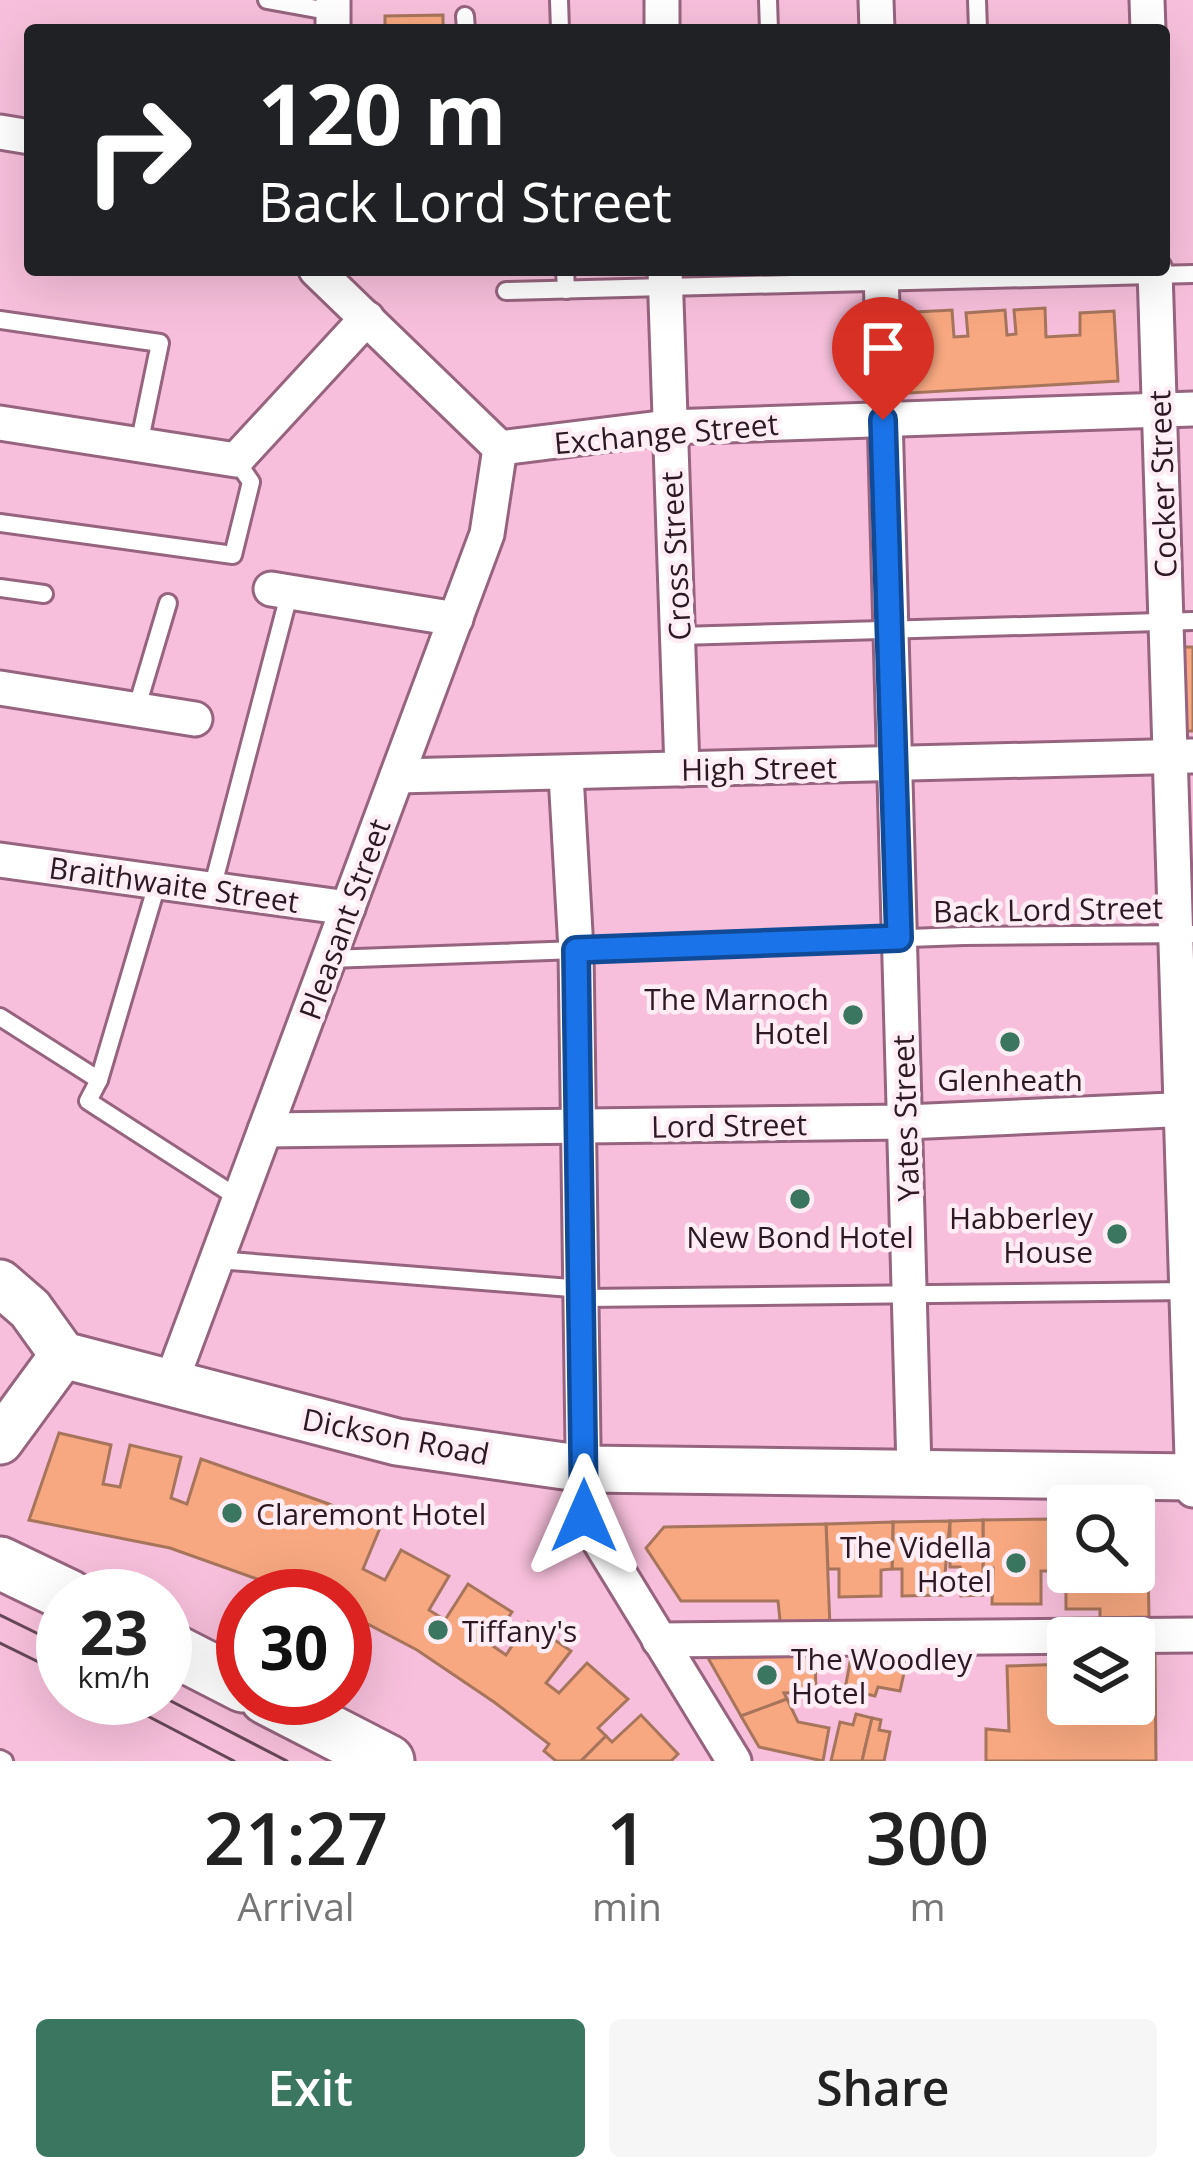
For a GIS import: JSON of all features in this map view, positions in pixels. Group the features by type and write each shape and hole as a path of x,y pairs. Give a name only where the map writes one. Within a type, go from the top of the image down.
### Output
{"main road":[{"path":"0,1563 36,1580"},
{"path":"318,1725 388,1761"}],"street":[{"path":"322,276 500,448"},
{"name":"Cocker Street","path":"1155,276 1176,409 1193,1490"},
{"name":"Yates Street","path":"881,277 914,1469"},
{"name":"Cross Street","path":"665,279 682,770"},
{"path":"0,423 236,460 367,318"},
{"name":"Exchange Street","path":"500,448 668,427 1176,409"},
{"name":"Pleasant Street","path":"170,1385 487,534 500,448"},
{"path":"280,590 456,619"},
{"path":"0,688 195,719"},
{"name":"High Street","path":"397,776 1182,757"},
{"path":"566,775 576,950 584,1516 734,1761"},
{"name":"Braithwaite Street","path":"0,860 348,908"},
{"name":"Lord Street","path":"265,1130 906,1122 1188,1109"},
{"path":"0,1283 30,1310 63,1355 0,1442"},
{"name":"Dickson Road","path":"63,1355 397,1442 585,1468 914,1469 1193,1478"},
{"path":"659,1640 1193,1635"}],"lane":[{"path":"267,0 333,14"},
{"path":"565,276 566,290"},
{"path":"506,291 665,279 983,276"},
{"path":"0,320 160,343 139,445"},
{"path":"0,523 233,555 251,482 236,460"},
{"path":"0,588 44,594"},
{"path":"212,889 280,590"},
{"path":"136,710 168,603"},
{"path":"680,636 1179,621"},
{"path":"158,881 99,1080 88,1101 240,1199"},
{"name":"Back Lord Street","path":"328,959 899,938 1185,934"},
{"path":"0,1017 99,1080"},
{"path":"217,1260 584,1293 910,1296 1191,1291"}],"building":[{"path":"443,15 443,24 385,24 385,16"},
{"path":"1045,308 1046,337 1080,335 1080,313 1114,311 1118,381 910,393 906,340 917,339 916,312 952,310 954,337 968,336 966,313 1005,310 1007,335 1016,334 1014,310"},
{"path":"1181,647 1193,647 1193,731 1185,731"},
{"path":"59,1433 111,1445 103,1484 120,1487 130,1445 181,1457 171,1498 187,1504 201,1459 329,1504 380,1528 363,1569 229,1569 170,1548 29,1520"},
{"name":"The Vidella Hotel","path":"1047,1519 1047,1571 1041,1571 1041,1604 992,1604 993,1568 983,1568 983,1520"},
{"path":"983,1520 983,1595 961,1596 960,1567 950,1567 950,1521"},
{"path":"950,1521 943,1595 902,1596 902,1569 892,1569 893,1522"},
{"path":"893,1522 892,1569 881,1570 881,1596 839,1597 839,1569 828,1569 826,1524"},
{"path":"826,1524 830,1628 781,1630 778,1601 681,1601 646,1548 664,1527"},
{"path":"401,1550 449,1576 429,1610 445,1620 468,1584 512,1612 490,1644 506,1655 528,1622 571,1651 546,1683 559,1693 587,1663 628,1699 598,1728 606,1736 581,1761 556,1761 544,1751 549,1744 417,1650 372,1626 372,1574 385,1580"},
{"path":"1066,1593 1149,1593 1149,1617 1100,1617 1100,1609 1066,1609"},
{"path":"1155,1647 1156,1761 986,1761 986,1729 1009,1731 1007,1666 1047,1665 1047,1725 1155,1725"},
{"path":"908,1655 900,1691 878,1687 875,1696 845,1689 851,1657"},
{"name":"The Woodley Hotel","path":"815,1656 816,1692 784,1693 787,1699 741,1716 708,1658"},
{"path":"787,1699 798,1722 829,1728 823,1761 759,1747 741,1716"},
{"path":"856,1714 872,1718 862,1761 831,1761 840,1722 853,1725"},
{"path":"641,1715 678,1754 671,1761 581,1761 606,1736 612,1742"},
{"path":"872,1718 881,1720 879,1730 890,1732 884,1761 862,1761"}],"tram line":[{"path":"0,1615 36,1633"},
{"path":"0,1643 36,1661"},
{"path":"192,1712 287,1761"},
{"path":"165,1725 234,1761"}],"place":[{"name":"The Marnoch Hotel","path":"853,1015"},
{"name":"Glenheath","path":"1010,1042"},
{"name":"New Bond Hotel","path":"800,1199"},
{"name":"Habberley House","path":"1117,1234"},
{"name":"Claremont Hotel","path":"232,1513"},
{"name":"The Vidella Hotel","path":"1016,1563"},
{"name":"Tiffany's","path":"438,1630"},
{"name":"The Woodley Hotel","path":"767,1675"}],"route":[{"path":"584,1516 576,950 899,938 883,420"}]}
